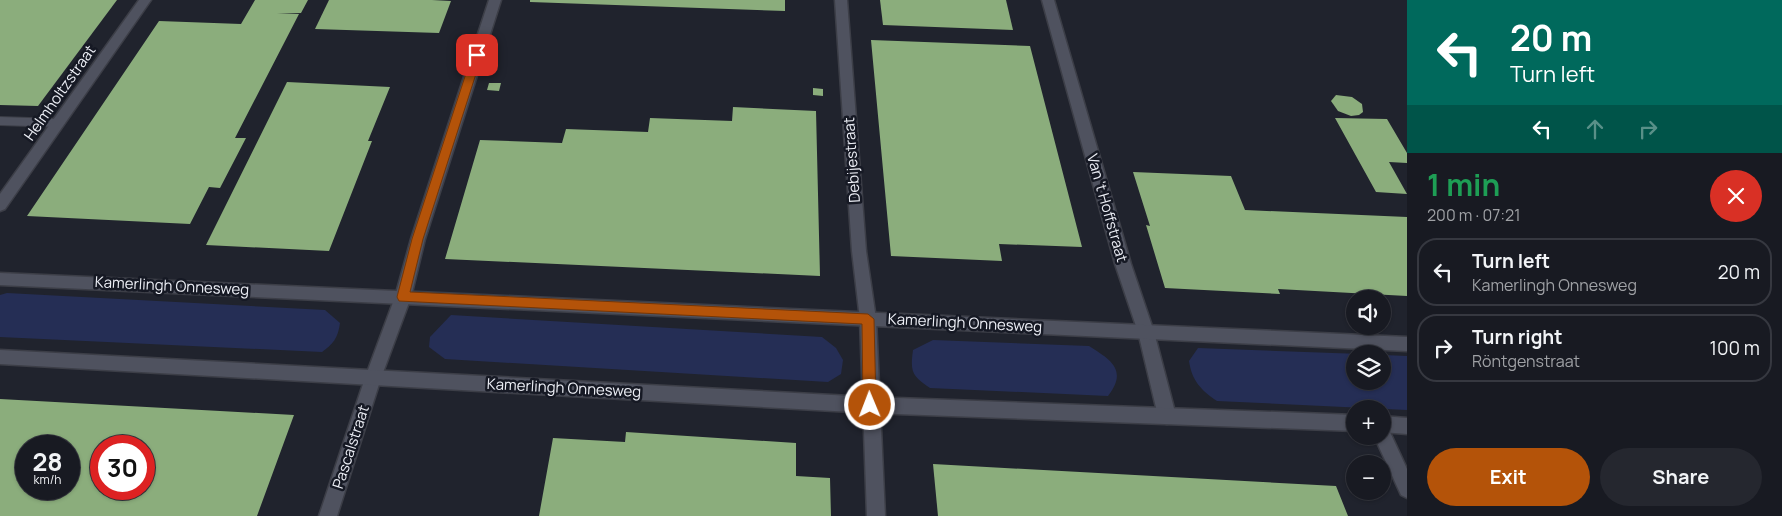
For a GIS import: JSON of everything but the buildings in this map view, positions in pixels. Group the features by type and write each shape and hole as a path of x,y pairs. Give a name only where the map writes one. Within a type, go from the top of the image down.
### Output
{"street":[{"name":"Helmholtzstraat","path":"0,205 145,0"},
{"path":"373,378 403,297 418,239 495,0"},
{"name":"Debijestraat","path":"841,0 858,251 868,319 876,516"},
{"name":"Van 't Hoffstraat","path":"1048,0 1123,264 1146,332 1167,416"},
{"name":"Kamerlingh Onnesweg","path":"0,279 1407,344"},
{"name":"Kamerlingh Onnesweg","path":"0,357 870,405 1346,423"},
{"name":"Pascalstraat","path":"328,516 373,378"},
{"path":"1391,425 1407,426"},
{"path":"1387,445 1407,488"}],"lane":[{"path":"0,121 59,123"}],"shaded area":[{"path":"7,293 325,310 340,323 334,340 322,352 0,337 0,295"},
{"path":"451,315 822,337 836,348 843,360 841,374 828,382 445,359 429,347 430,337"},
{"path":"933,340 1089,346 1110,361 1117,372 1117,379 1108,396 930,388 916,377 912,369 912,357 913,350"},
{"path":"1198,348 1346,353 1346,390 1391,390 1391,355 1407,356 1407,410 1391,409 1391,400 1346,400 1346,407 1217,401 1206,393 1195,380 1189,361"}],"route":[{"path":"477,55 418,239 403,297 868,319 870,405"}]}
